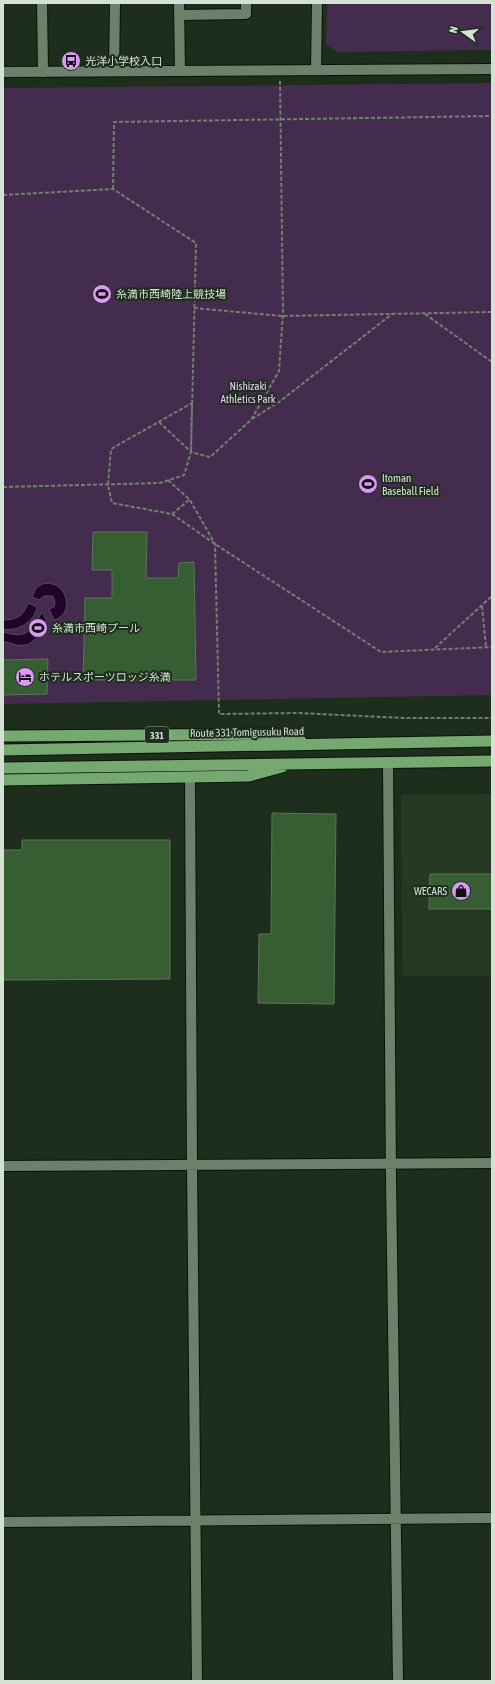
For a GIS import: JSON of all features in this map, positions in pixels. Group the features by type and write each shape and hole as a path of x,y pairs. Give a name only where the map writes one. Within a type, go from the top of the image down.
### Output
{"highway":[{"name":"331","path":"3,736 277,734 310,744"},
{"name":"Route 331 Tomigusuku Road","path":"3,750 492,741"},
{"path":"3,768 296,763 492,762"},
{"path":"3,780 249,776 296,763"}],"street":[{"path":"42,3 43,72"},
{"path":"114,71 115,3"},
{"path":"179,3 180,71"},
{"path":"179,15 246,14 246,3"},
{"path":"316,70 317,3"},
{"path":"3,72 492,69"},
{"path":"388,762 391,1164 398,1681"},
{"path":"190,778 197,1681"},
{"path":"3,1166 492,1163"},
{"path":"3,1522 492,1518"}],"path":[{"path":"251,420 279,371 282,316 280,70"},
{"path":"113,189 114,122 492,116"},
{"path":"3,195 113,189 196,244 191,452 184,474 160,483 3,487"},
{"path":"194,308 282,316 492,312"},
{"path":"424,313 492,362"},
{"path":"159,422 191,452 210,457 251,420 279,402 393,314"},
{"path":"191,452 192,404 111,449 108,485 112,503 172,514 215,544 381,652 492,647"},
{"path":"168,480 190,500 215,544 219,714 298,713 404,718 492,718"},
{"path":"172,514 190,500"},
{"path":"434,649 492,596"},
{"path":"482,606 486,647"}],"shaded area":[{"path":"42,584 58,586 63,591 66,598 65,611 61,616 54,620 49,609 54,607 55,602 53,596 44,596 39,600 32,597 36,588"},
{"name":"糸満市西崎プール","path":"28,603 37,607 33,617 20,627 9,630 3,629 3,620 16,618 22,614"},
{"name":"糸満市西崎プール","path":"42,612 46,620 39,635 32,642 16,645 3,641 3,632 18,635 27,632 35,625"},
{"path":"492,794 492,976 402,976 401,795"}],"green space":[{"path":"327,3 492,3 492,50 337,52 326,44"},
{"name":"Nishizaki Athletics Park","path":"492,83 492,695 3,704 3,88"}],"building":[{"path":"93,532 147,532 146,578 178,578 179,563 194,562 196,680 83,680 85,598 112,598 112,570 92,570"},
{"name":"ホテルスポーツロッジ糸満","path":"48,659 47,694 3,695 3,660"},
{"path":"272,813 336,814 334,1004 258,1003 259,934 271,934"},
{"path":"22,840 170,840 170,979 3,980 3,850 22,850"},
{"name":"WECARS","path":"430,874 492,874 492,909 429,909"}],"place":[{"name":"光洋小学校入口","path":"71,61"},
{"name":"糸満市西崎陸上競技場","path":"102,294"},
{"name":"Itoman Baseball Field","path":"368,484"},
{"name":"糸満市西崎プール","path":"38,628"},
{"name":"ホテルスポーツロッジ糸満","path":"25,677"},
{"name":"WECARS","path":"461,891"}]}
